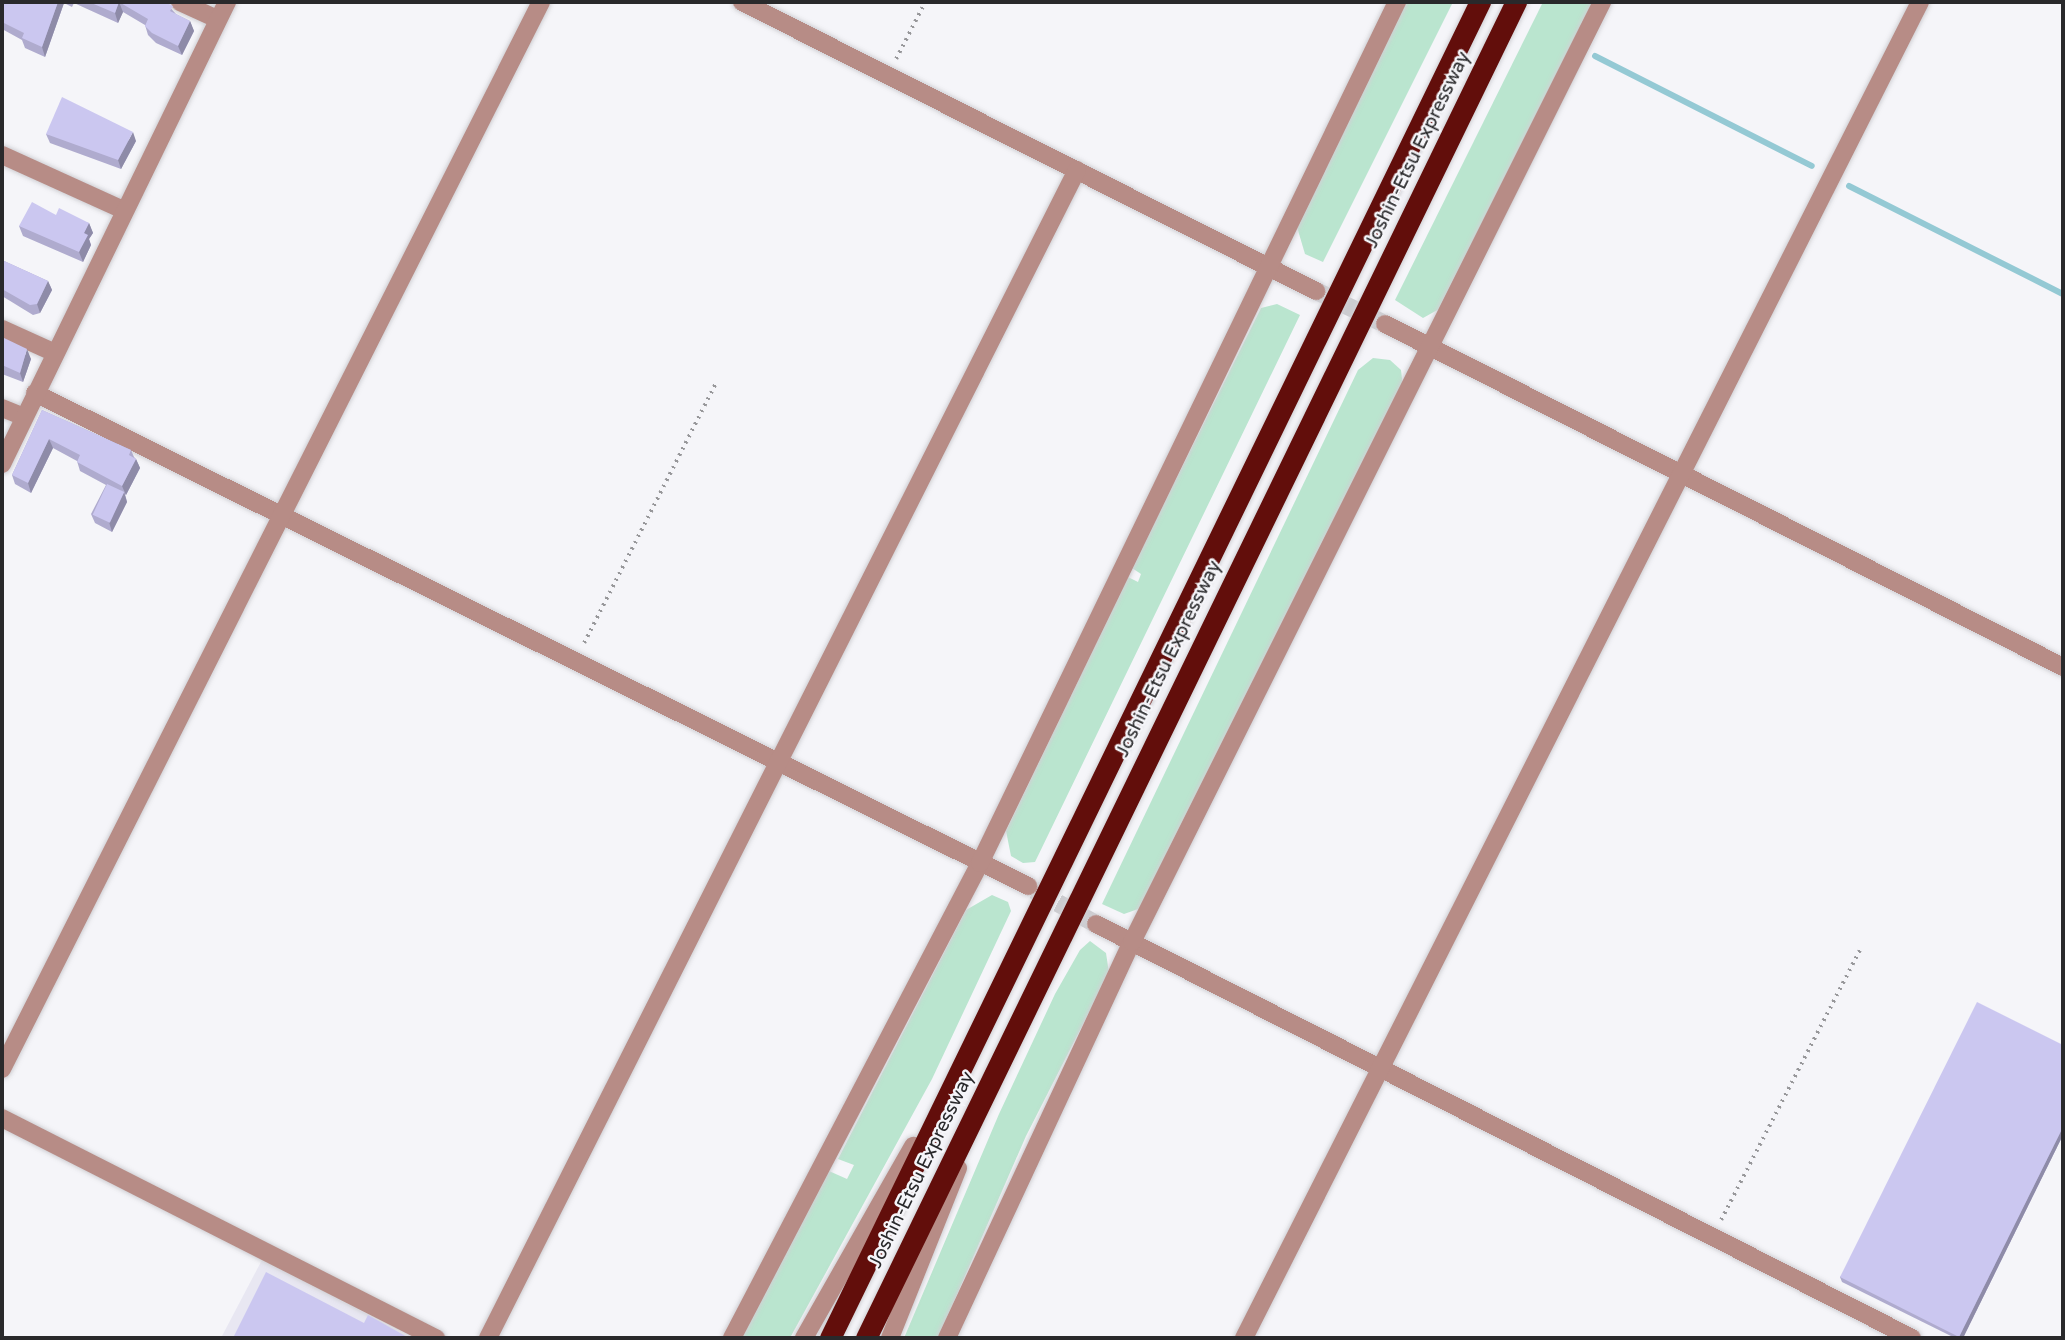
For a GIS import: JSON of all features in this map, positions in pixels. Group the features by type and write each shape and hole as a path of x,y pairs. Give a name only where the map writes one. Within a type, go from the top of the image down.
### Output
{"highway":[{"name":"Joshin-Etsu Expressway","path":"830,1338 1480,2"},
{"name":"Joshin-Etsu Expressway","path":"866,1338 1516,2"}],"street":[{"path":"180,2 217,19"},
{"path":"2,464 53,352 227,2"},
{"path":"2,1069 541,2"},
{"path":"743,2 1316,290"},
{"path":"732,1338 980,863 1397,2"},
{"path":"947,1338 1132,942 1602,2"},
{"path":"1244,1338 1920,2"},
{"path":"2,155 123,210"},
{"path":"488,1338 1077,170"},
{"path":"1385,324 2063,667"},
{"path":"2,329 53,352"},
{"path":"35,393 1028,886"},
{"path":"2,408 24,417"},
{"path":"1096,924 1380,1071 1912,1338"},
{"path":"804,1338 970,1047"},
{"path":"890,1338 1000,1060"},
{"path":"2,1118 436,1338"}],"path":[{"path":"888,76 925,2"},
{"path":"574,662 716,383"},
{"path":"1712,1238 1860,949"}],"shaded area":[{"path":"263,1258 411,1338 221,1338"}],"green space":[{"path":"1403,2 1453,2 1323,262 1305,254 1297,227"},
{"path":"1543,2 1594,2 1441,308 1423,318 1395,300"},
{"path":"1277,304 1300,315 1035,862 1023,863 1011,856 1006,831 1128,577 1138,582 1141,574 1132,568 1261,308"},
{"path":"1373,358 1390,360 1401,370 1403,387 1141,908 1124,914 1102,904 1358,370"},
{"path":"992,895 1008,902 1011,911 932,1079 790,1338 739,1338 829,1171 847,1179 854,1165 838,1159 966,910"},
{"path":"1090,941 1106,953 1109,973 1026,1136 938,1338 904,1338 999,1114 1055,994 1080,950"}],"building":[{"path":"2,2 58,2 42,47 22,38 24,33 2,22"},
{"path":"89,2 119,2 115,13"},
{"path":"119,2 165,2 173,6 170,11 190,21 178,46 152,33 145,26 148,19"},
{"path":"62,97 133,132 118,160 46,134"},
{"path":"32,202 56,215 59,208 89,223 84,233 88,235 79,252 19,226"},
{"path":"2,260 48,281 37,304 30,305 2,289"},
{"path":"2,337 27,349 20,373 2,365"},
{"path":"42,410 131,450 129,455 136,459 122,486 77,462 80,455 49,439 28,483 12,475"},
{"path":"107,484 124,492 110,523 93,515"},
{"path":"1977,1002 2063,1045 2063,1127 1959,1337 1840,1277"},
{"path":"266,1272 364,1323 368,1315 409,1338 233,1338"}],"waterway":[{"path":"1595,56 1812,166"},
{"path":"1849,186 2063,294"}],"tunnel":[{"path":"1316,291 1385,324"},
{"path":"1034,890 1096,924"}]}
